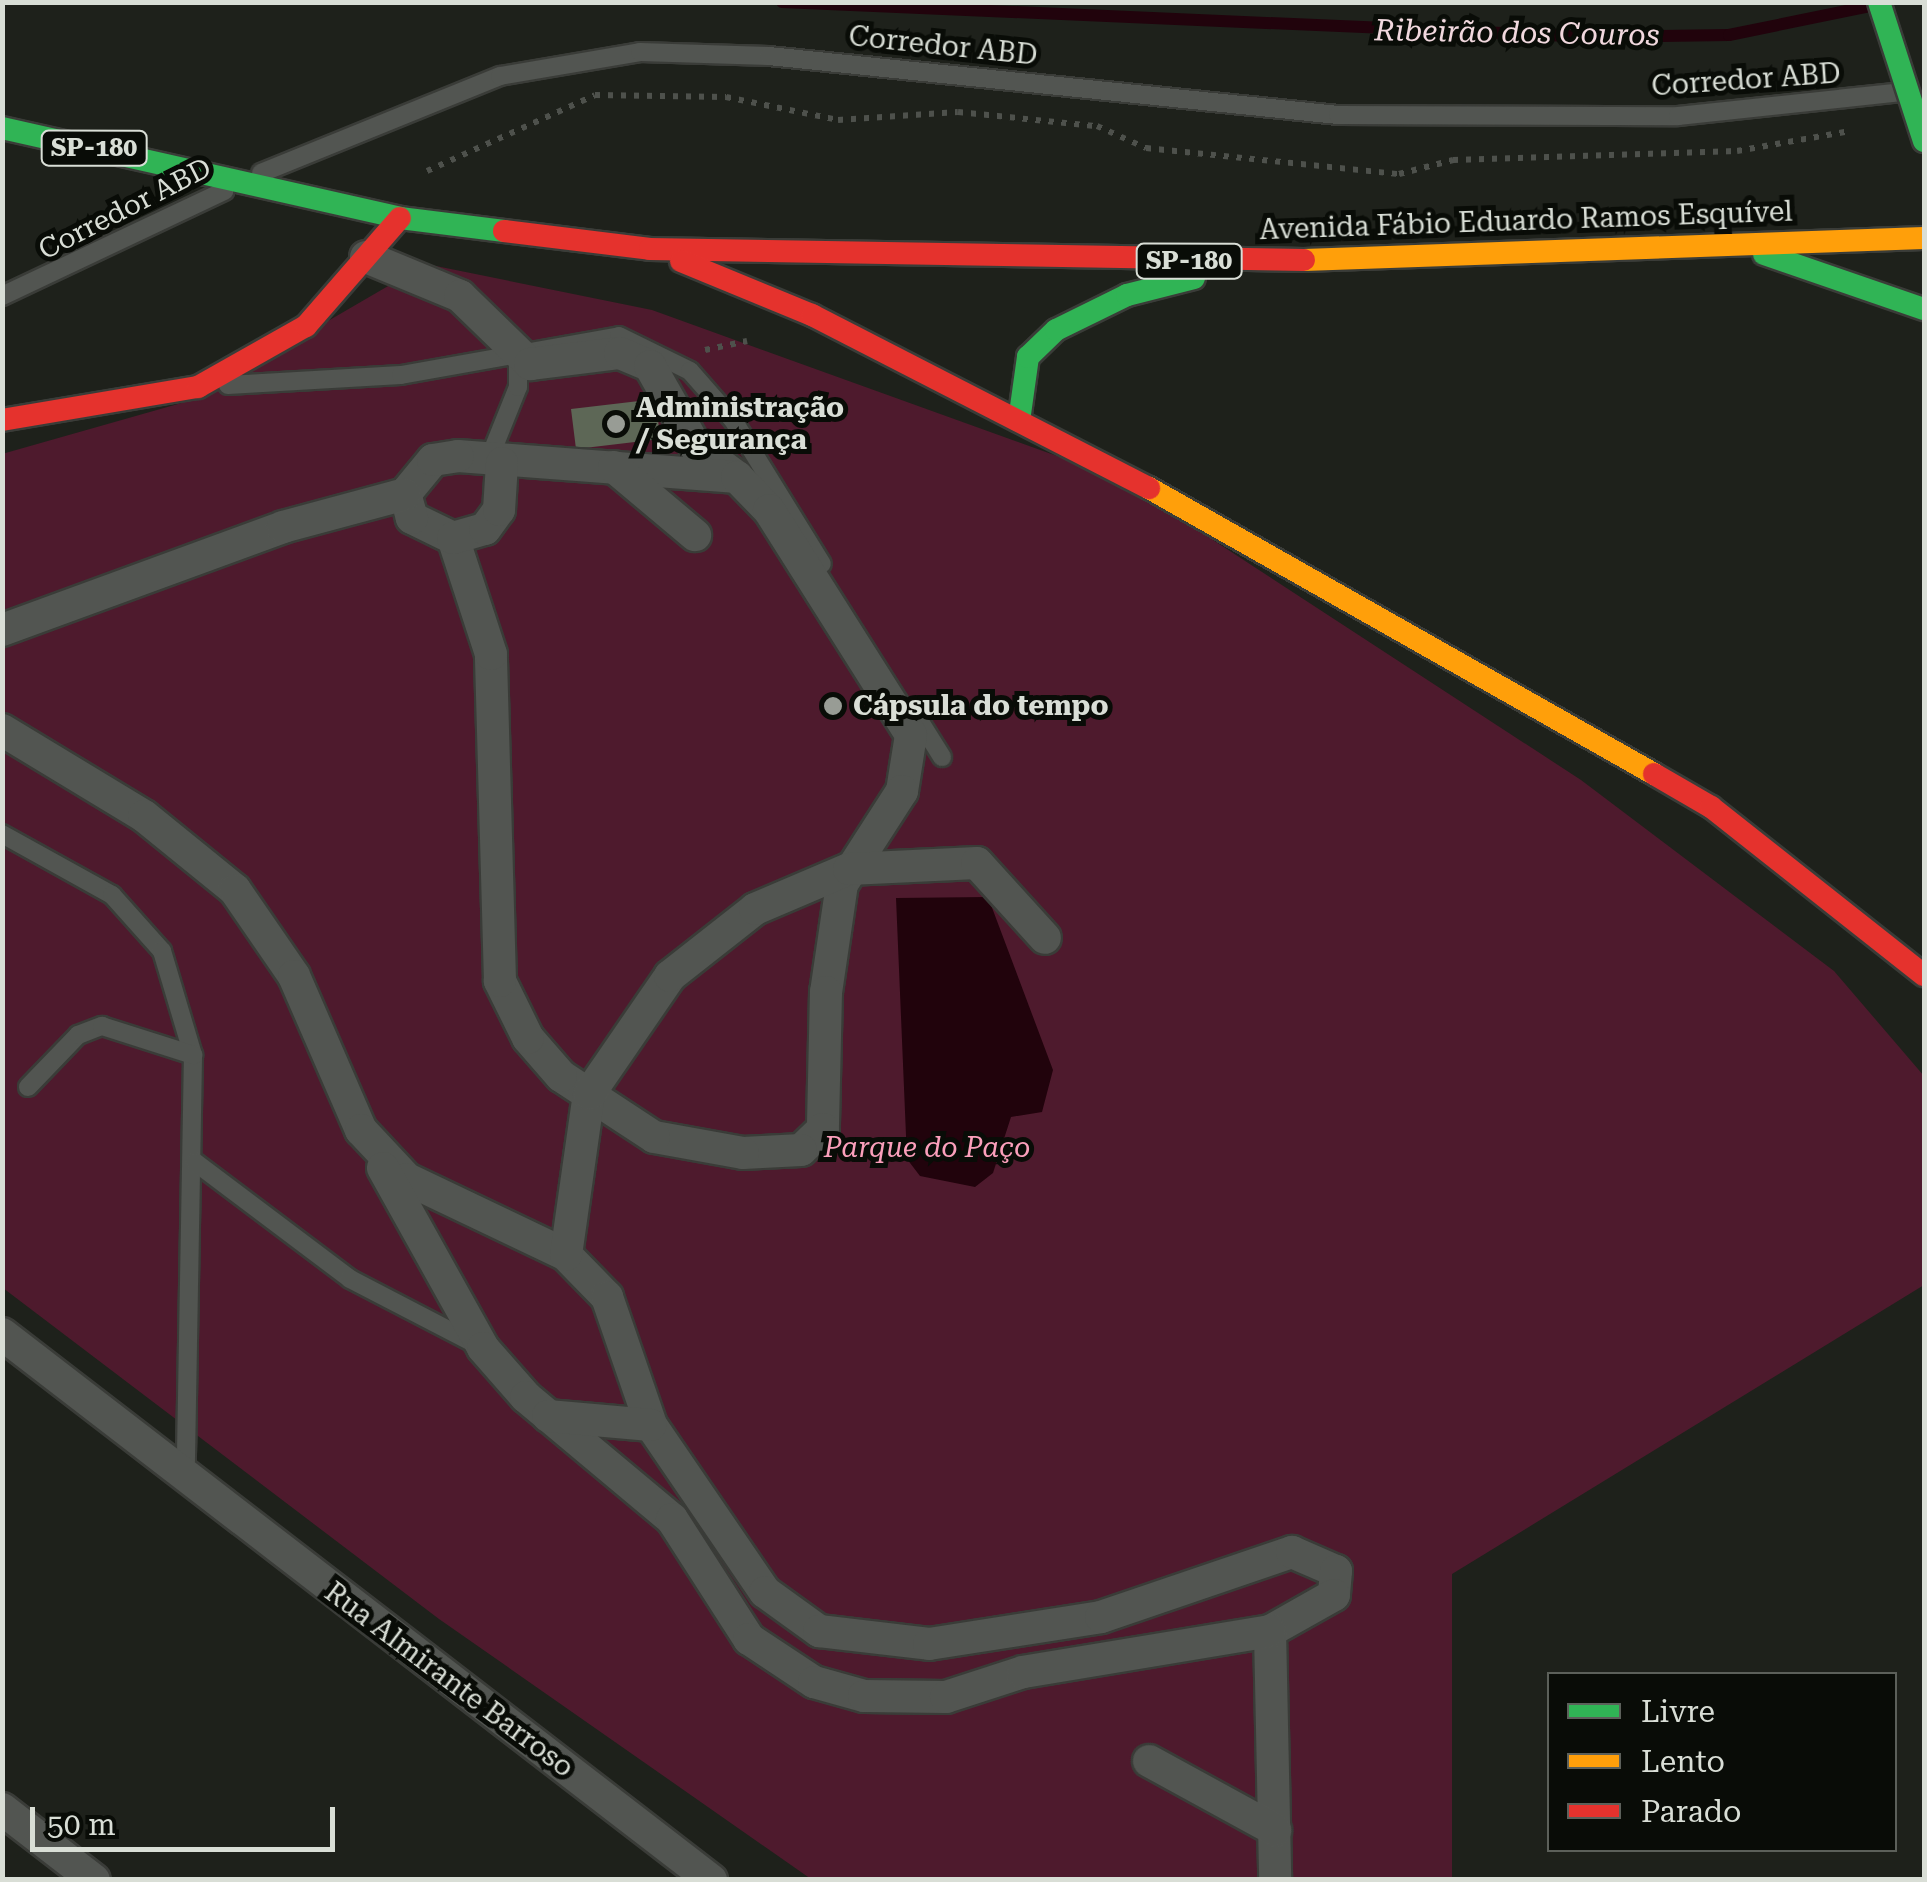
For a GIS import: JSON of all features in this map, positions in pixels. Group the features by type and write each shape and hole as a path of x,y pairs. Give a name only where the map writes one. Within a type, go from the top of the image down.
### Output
{"main road":[{"path":"1879,2 1924,140"},
{"name":"Avenida Fábio Eduardo Ramos Esquível","path":"2,128 400,218 650,249 1252,262 1924,238"},
{"path":"2,420 198,387 306,326 400,218"},
{"name":"SP-180","path":"1728,242 1924,309"},
{"path":"650,249 812,314 1292,562 1710,807 1924,975"},
{"path":"1020,420 1028,357 1056,330 1126,295 1252,262"}],"street":[{"path":"366,258 460,296 535,365 620,353 650,366 695,446 737,477 769,510 912,735 902,791 849,869 826,992 823,1129 802,1150 742,1153 654,1136 589,1094 528,1038 500,981 490,654 454,538"},
{"path":"2,630 283,527 404,494 433,460 614,467 737,477"},
{"path":"404,494 412,518 454,538 486,529 499,510 496,461"},
{"path":"614,467 696,535"},
{"path":"2,730 144,816 235,890 294,976 360,1130 483,1348 548,1416 672,1519 748,1639 814,1682 864,1696 946,1697 1023,1672 1270,1632 1334,1595 1336,1571 1292,1552 1101,1617 929,1644 819,1631 765,1592 651,1425 607,1297 566,1255 407,1179 360,1130"},
{"path":"566,1255 589,1094 670,976 754,908 849,869 977,863 1045,938"},
{"name":"Rua Almirante Barroso","path":"2,1334 186,1480 711,1880"},
{"path":"548,1416 651,1425"},
{"path":"1270,1632 1275,1880"},
{"path":"1149,1761 1274,1830"},
{"path":"2,1809 94,1880"}],"lane":[{"name":"Corredor ABD","path":"2,296 240,182 500,76 640,52 769,56 1338,114 1678,116 1924,88"},
{"path":"198,387 401,375 619,336 690,371 732,420 942,757"},
{"path":"496,461 518,387 519,351"},
{"path":"2,834 112,896 162,952 193,1055 195,1162 186,1480"},
{"path":"28,1087 78,1034 102,1026 193,1055"},
{"path":"195,1162 350,1278 483,1348"}],"path":[{"path":"416,170 460,160 485,139 594,95 726,97 838,120 958,112 1097,126 1146,148 1399,174 1453,160 1737,150 1871,126"}],"green space":[{"name":"Parque do Paço","path":"426,264 652,310 1118,478 1581,780 1834,971 1924,1076 1924,1285 1452,1574 1452,1879 811,1879 439,1619 3,1288 2,454 192,400"}],"shaded area":[{"path":"988,897 1053,1070 1042,1112 1011,1117 993,1173 975,1187 920,1176 907,1159 896,898"}],"building":[{"name":"Administração / Segurança","path":"656,399 660,439 576,449 571,409"}],"waterway":[{"name":"Ribeirão dos Couros","path":"782,2 1592,37 1729,35 1866,7"}],"traffic: fast":[{"path":"1879,2 1924,141"},
{"path":"2,128 400,218 504,231"},
{"path":"1764,254 1924,309"},
{"path":"1019,421 1028,357 1056,330 1127,295 1194,278"}],"traffic: slow":[{"path":"1304,260 1924,238"},
{"path":"1149,488 1654,774"}],"traffic: jam":[{"path":"2,420 198,387 306,326 400,218"},
{"path":"504,231 650,249 1304,260"},
{"path":"681,261 812,315 1149,488"},
{"path":"1654,774 1711,807 1924,975"}],"place":[{"name":"Administração / Segurança","path":"616,424"},
{"name":"Cápsula do tempo","path":"833,706"}]}
